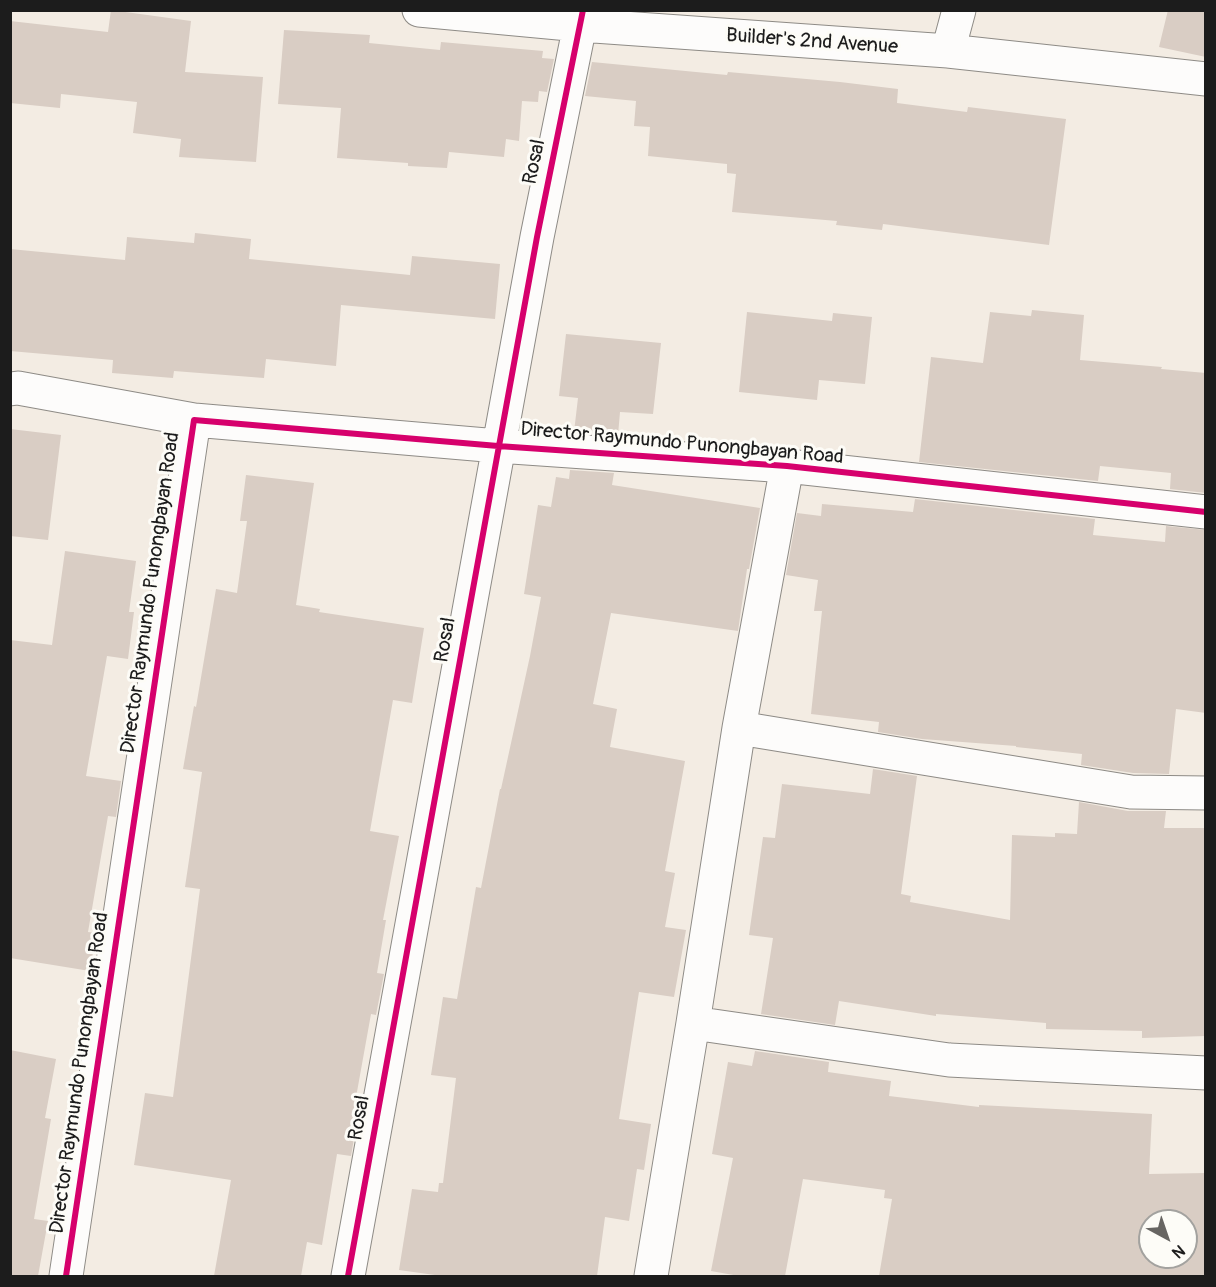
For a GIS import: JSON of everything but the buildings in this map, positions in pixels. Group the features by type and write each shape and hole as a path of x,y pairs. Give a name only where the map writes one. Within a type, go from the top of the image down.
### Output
{"street":[{"name":"Builder's 2nd Avenue","path":"419,10 582,18 948,51 1206,79"},
{"path":"948,51 959,10"},
{"name":"Rosal","path":"348,1276 498,446 537,237 582,18"},
{"path":"10,389 18,388 194,420"},
{"name":"Director Raymundo Punongbayan Road","path":"66,1276 194,420 498,446 787,466 1206,512"},
{"path":"651,1276 739,728 787,466"},
{"path":"739,728 1131,792 1206,793"},
{"path":"693,1023 949,1060 1206,1073"}],"cycle path":[{"path":"348,1276 537,237 583,10"},
{"path":"66,1276 194,420 498,446 787,466 1206,512"}]}
